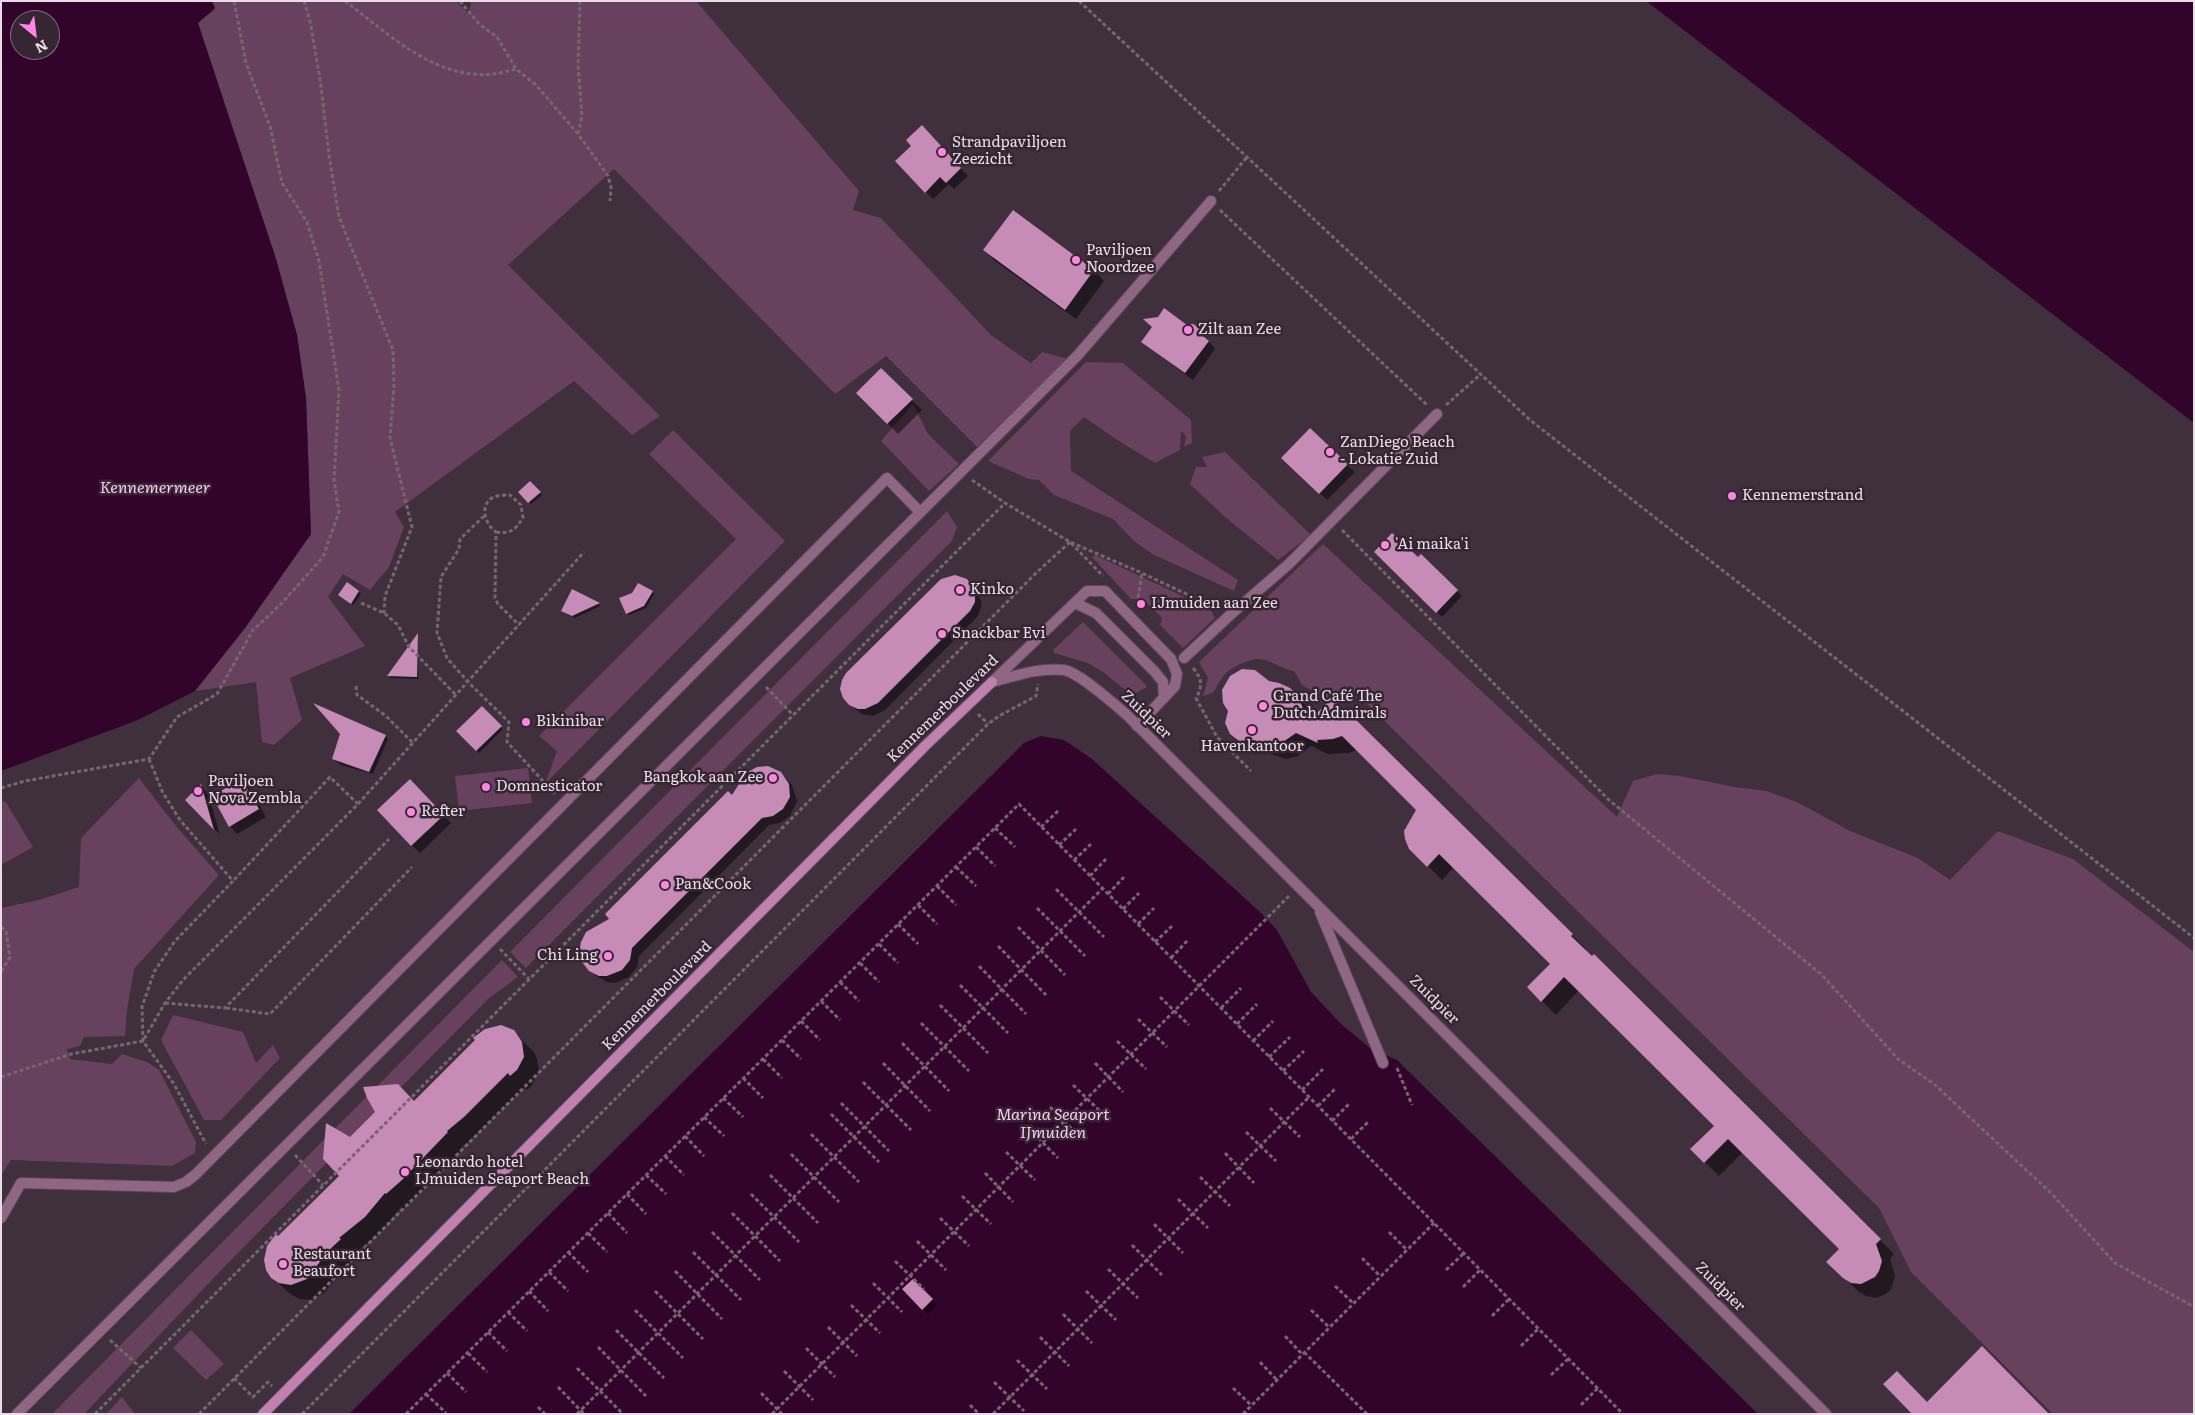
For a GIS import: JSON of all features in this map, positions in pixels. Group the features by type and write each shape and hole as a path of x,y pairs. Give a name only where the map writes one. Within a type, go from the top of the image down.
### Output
{"street":[{"path":"17,1414 1078,354 1211,201"},
{"path":"1184,658 1290,563 1437,414"},
{"path":"1,1218 21,1183 174,1187 186,1182 887,478 920,512"},
{"name":"Kennemerboulevard","path":"263,1414 926,745 1087,591 1105,592 1171,659 1177,674 1175,686 1137,726"},
{"path":"1075,602 1096,613 1155,672 1163,682 1164,698"},
{"name":"Zuidpier","path":"992,682 1030,672 1066,670 1097,689 1137,726 1318,906 1826,1414"},
{"path":"1318,906 1383,1063"}],"path":[{"path":"1,788 24,781 148,759 178,717 217,694 253,630 323,557 339,512 334,480 339,390 319,260 307,222 282,183 270,126 246,63 234,1"},
{"path":"304,1 310,21 320,79 339,218 393,350 394,386 390,438 412,527 385,596 384,613"},
{"path":"345,1 412,52 441,66 463,72 493,74 516,69"},
{"path":"460,1 480,24 497,37 516,69 536,85 578,134 608,176 611,187 610,201"},
{"path":"578,134 582,117 578,65 580,1"},
{"path":"1080,1 1530,420 2194,938"},
{"path":"1247,157 1211,201 1437,414 1481,374"},
{"path":"961,472 1005,503 1070,542 1142,573 1230,615"},
{"path":"484,516 489,527 496,532 506,534 516,530 523,518 521,505 510,495 496,496 487,503 484,516 460,539 459,549 441,577 437,633 447,658 468,682 509,722 506,742 565,803"},
{"path":"95,1414 1005,503"},
{"path":"1332,520 1609,800 1822,975 1898,1059 1934,1084 2051,1193 2114,1263 2194,1307"},
{"path":"496,532 495,598 498,604 519,625"},
{"path":"198,1414 1036,573 1070,542"},
{"path":"1,1077 71,1054 143,1041 165,1003 182,980 358,804 584,552"},
{"path":"1136,610 1142,573"},
{"path":"361,603 384,613 398,625 409,647 456,695"},
{"path":"1184,658 1202,682 1201,690 1196,698 1217,737 1251,771"},
{"path":"302,1414 988,724 1036,696 1040,671"},
{"path":"356,686 358,695 386,716 413,743"},
{"path":"773,694 793,716"},
{"path":"978,715 988,724"},
{"path":"148,759 163,794 180,820 232,881"},
{"path":"213,1156 174,1084 143,1041 142,1006 154,972 175,941 330,777 358,804"},
{"path":"406,1414 1019,804 1623,1414"},
{"path":"1041,827 1058,811"},
{"path":"996,828 1015,847"},
{"path":"1060,845 1076,829"},
{"path":"225,1008 389,839"},
{"path":"1074,860 1091,844"},
{"path":"976,847 995,866"},
{"path":"1090,876 1106,859"},
{"path":"165,1003 270,1014 412,867"},
{"path":"956,867 976,886"},
{"path":"1108,894 1124,878"},
{"path":"937,886 956,905"},
{"path":"1056,888 1104,937"},
{"path":"577,1414 1102,889"},
{"path":"1123,909 1139,893"},
{"path":"772,1414 1287,898"},
{"path":"918,905 937,924"},
{"path":"1037,908 1085,956"},
{"path":"1138,924 1154,908"},
{"path":"898,924 918,944"},
{"path":"1155,942 1172,926"},
{"path":"1,927 6,931 10,957 1,972"},
{"path":"1018,927 1066,975"},
{"path":"1171,958 1188,940"},
{"path":"879,944 898,963"},
{"path":"998,946 1046,994"},
{"path":"508,958 530,979"},
{"path":"860,963 879,982"},
{"path":"979,966 1026,1014"},
{"path":"840,982 859,1001"},
{"path":"960,985 1008,1033"},
{"path":"1221,1008 1241,988"},
{"path":"1160,997 1189,1026"},
{"path":"821,1001 840,1020"},
{"path":"1237,1024 1257,1004"},
{"path":"940,1005 988,1053"},
{"path":"1138,1018 1167,1047"},
{"path":"801,1021 820,1040"},
{"path":"1253,1041 1273,1021"},
{"path":"922,1023 970,1071"},
{"path":"1269,1057 1290,1037"},
{"path":"782,1040 801,1059"},
{"path":"1117,1041 1146,1070"},
{"path":"902,1043 949,1091"},
{"path":"1283,1071 1304,1051"},
{"path":"763,1059 782,1078"},
{"path":"883,1063 930,1111"},
{"path":"1094,1063 1124,1092"},
{"path":"1302,1090 1323,1069"},
{"path":"743,1078 763,1098"},
{"path":"863,1082 911,1130"},
{"path":"1073,1084 1102,1113"},
{"path":"1318,1106 1336,1088"},
{"path":"993,1414 1309,1097"},
{"path":"724,1098 742,1117"},
{"path":"841,1103 889,1151"},
{"path":"1332,1121 1350,1103"},
{"path":"1050,1107 1079,1136"},
{"path":"1270,1108 1300,1137"},
{"path":"831,1114 879,1162"},
{"path":"704,1117 724,1136"},
{"path":"1351,1139 1369,1121"},
{"path":"1029,1129 1058,1158"},
{"path":"1246,1132 1276,1161"},
{"path":"811,1134 859,1182"},
{"path":"685,1136 704,1156"},
{"path":"1006,1152 1035,1180"},
{"path":"1225,1153 1254,1183"},
{"path":"791,1154 839,1202"},
{"path":"665,1156 684,1175"},
{"path":"300,1160 323,1186"},
{"path":"984,1173 1014,1202"},
{"path":"646,1175 666,1194"},
{"path":"770,1175 818,1223"},
{"path":"1200,1177 1230,1206"},
{"path":"627,1194 646,1214"},
{"path":"752,1194 799,1242"},
{"path":"962,1196 991,1224"},
{"path":"1178,1199 1208,1228"},
{"path":"608,1213 627,1232"},
{"path":"732,1213 780,1261"},
{"path":"940,1218 969,1246"},
{"path":"1243,1414 1434,1223"},
{"path":"1154,1224 1183,1253"},
{"path":"712,1232 760,1280"},
{"path":"1389,1232 1407,1250"},
{"path":"588,1233 607,1252"},
{"path":"917,1241 946,1270"},
{"path":"1132,1246 1162,1275"},
{"path":"568,1252 588,1272"},
{"path":"693,1252 741,1300"},
{"path":"1446,1270 1464,1253"},
{"path":"1362,1258 1380,1276"},
{"path":"895,1261 924,1290"},
{"path":"1108,1269 1138,1298"},
{"path":"1463,1287 1480,1270"},
{"path":"674,1271 722,1319"},
{"path":"549,1272 568,1291"},
{"path":"873,1283 902,1312"},
{"path":"1335,1286 1353,1303"},
{"path":"529,1291 548,1311"},
{"path":"655,1291 703,1339"},
{"path":"1086,1291 1116,1320"},
{"path":"1492,1316 1509,1299"},
{"path":"850,1305 880,1334"},
{"path":"635,1310 683,1358"},
{"path":"1311,1310 1329,1327"},
{"path":"508,1312 528,1332"},
{"path":"1062,1314 1092,1343"},
{"path":"828,1327 857,1356"},
{"path":"1521,1346 1538,1328"},
{"path":"616,1330 664,1378"},
{"path":"488,1332 507,1351"},
{"path":"1284,1336 1367,1414"},
{"path":"1040,1337 1069,1366"},
{"path":"116,1346 141,1368"},
{"path":"598,1347 646,1396"},
{"path":"806,1348 835,1377"},
{"path":"468,1353 487,1372"},
{"path":"1551,1375 1568,1359"},
{"path":"1017,1360 1046,1389"},
{"path":"1260,1362 1277,1380"},
{"path":"577,1368 623,1414"},
{"path":"784,1371 813,1400"},
{"path":"447,1373 466,1392"},
{"path":"234,1378 253,1397 268,1382"},
{"path":"994,1382 1024,1411"},
{"path":"558,1387 584,1414"},
{"path":"1233,1388 1251,1406"},
{"path":"1581,1405 1598,1388"},
{"path":"762,1393 782,1414"},
{"path":"426,1394 446,1413"},
{"path":"970,1405 979,1414"},
{"path":"538,1407 544,1414"}],"shaded area":[{"path":"212,1 456,1 468,13 471,4 469,1 696,1 859,191 853,210 881,218 991,335 1031,363 1042,352 1068,359 977,447 886,356 835,394 614,169 508,265 660,416 632,435 574,381 395,512 404,527 389,567 370,590 343,574 328,597 365,646 290,678 302,720 274,745 262,742 256,682 195,691 245,628 311,534 306,398 297,335 276,259 198,23 215,9"},
{"path":"1086,362 1123,363 1191,420 1192,443 1184,447 1186,436 1181,431 1180,450 1155,463 1084,417 1070,431 1071,471 1238,580 1234,591 1152,554 1134,541 1113,519 1054,495 1039,480 1029,479 988,461"},
{"path":"913,404 928,434 959,464 929,491 881,441"},
{"path":"673,430 785,541 545,784 557,751 539,736 736,539 649,454"},
{"path":"1225,452 1311,535 1278,560 1225,517 1190,484 1196,467 1207,467 1202,457"},
{"path":"947,511 957,527 952,541 526,968 510,952"},
{"path":"1323,544 1617,817 1633,781 1657,774 1680,776 1767,791 1799,803 1850,831 1918,858 1950,880 1998,831 2073,859 2194,952 2194,1414 2053,1414 1911,1272 1879,1208 1349,686 1335,698 1331,695 1321,703 1316,693 1302,685 1294,671 1266,660 1257,659 1247,661 1233,668 1225,674 1211,694 1203,696 1208,678 1199,662"},
{"path":"1095,555 1206,607 1215,618 1183,648 1160,625 1162,618 1143,599 1131,599 1092,557"},
{"path":"1083,622 1147,687 1136,693 1129,693 1103,672 1088,663 1054,653 1053,650"},
{"path":"528,768 532,803 459,811 455,776"},
{"path":"139,778 175,825 219,875 134,969 125,1036 84,1037 80,1046 67,1049 70,1059 112,1064 122,1054 147,1062 159,1070 196,1142 195,1153 172,1166 11,1160 1,1175 1,908 39,900 79,887 81,838"},
{"path":"5,801 33,847 1,865 1,802"},
{"path":"502,960 518,977 488,999 230,1261 84,1414 52,1414"},
{"path":"173,1015 243,1032 256,1063 273,1045 280,1058 221,1120 204,1120 161,1040"},
{"path":"191,1330 224,1364 206,1380 173,1348"},
{"path":"122,1397 135,1414 106,1414"}],"water":[{"name":"Kennemermeer","path":"1,1 212,1 215,8 198,23 276,259 297,335 306,398 311,534 245,628 195,691 138,720 1,771"},
{"path":"1646,1 2194,1 2194,423"},
{"name":"Marina Seaport IJmuiden","path":"1041,736 1064,740 1092,759 1261,913 1277,930 1311,992 1340,1023 1371,1049 1397,1060 1758,1414 349,1414 1024,743"}],"building":[{"path":"922,125 961,168 946,183 940,177 925,193 895,161 911,146 906,140"},
{"path":"1013,210 1094,270 1065,310 983,250"},
{"path":"1164,308 1187,325 1193,324 1201,329 1202,335 1209,341 1185,373 1141,342 1152,327 1143,319 1158,317"},
{"path":"881,368 913,399 887,424 856,393"},
{"path":"1310,428 1348,464 1319,494 1281,458"},
{"path":"530,481 541,492 528,503 518,492"},
{"path":"1392,533 1418,557 1421,554 1458,590 1436,613 1374,552"},
{"path":"955,575 967,579 975,591 975,602 970,611 878,703 865,709 858,709 849,705 843,698 840,689 846,673 941,579"},
{"path":"347,582 359,591 351,604 338,595"},
{"path":"638,583 653,591 644,606 626,614 619,598 632,593"},
{"path":"572,589 600,603 572,616 561,611"},
{"path":"418,633 417,677 387,676"},
{"path":"1242,669 1255,670 1269,681 1290,688 1297,695 1309,721 1332,698 1345,713 1347,711 1573,934 1571,936 1592,956 1594,954 1881,1239 1876,1244 1882,1261 1875,1277 1861,1284 1851,1283 1843,1278 1826,1262 1839,1249 1728,1139 1704,1163 1690,1149 1714,1126 1564,977 1541,1002 1527,987 1550,964 1439,854 1427,867 1409,849 1404,831 1416,810 1342,736 1333,739 1317,740 1318,743 1296,733 1283,742 1271,745 1253,740 1239,741 1230,734 1225,723 1228,711 1223,703 1222,690 1230,676"},
{"path":"313,703 386,735 369,772 332,759 340,734"},
{"path":"482,706 502,726 476,751 456,731"},
{"path":"768,766 781,772 789,784 790,797 783,809 773,816 762,818 632,948 630,960 622,970 607,976 599,976 589,971 582,962 579,953 581,942 586,932 609,919 605,914 728,791 732,795 746,773 757,767"},
{"path":"242,779 259,809 229,827 212,796"},
{"name":"Refter","path":"410,779 444,815 411,846 377,810"},
{"path":"201,784 214,830 185,800"},
{"path":"501,1025 514,1030 522,1042 524,1057 517,1070 510,1076 508,1073 464,1117 447,1131 402,1180 385,1193 365,1217 339,1238 341,1239 328,1251 307,1279 291,1285 279,1283 271,1278 266,1270 264,1260 267,1246 276,1234 278,1236 339,1176 323,1159 326,1123 350,1137 375,1112 363,1087 398,1084 414,1101 475,1040 473,1038 485,1029"},
{"path":"913,1279 933,1299 922,1310 902,1289"},
{"path":"1982,1346 2049,1414 1912,1414 1883,1384 1897,1371 1927,1402"}],"place":[{"name":"Strandpaviljoen Zeezicht","path":"942,152"},
{"name":"Paviljoen Noordzee","path":"1076,260"},
{"name":"Zilt aan Zee","path":"1188,330"},
{"name":"ZanDiego Beach - Lokatie Zuid","path":"1330,452"},
{"name":"Kennemerstrand","path":"1732,496"},
{"name":"'Ai maika'i","path":"1385,545"},
{"name":"Kinko","path":"960,590"},
{"name":"IJmuiden aan Zee","path":"1141,604"},
{"name":"Snackbar Evi","path":"942,634"},
{"name":"Grand Café The Dutch Admirals","path":"1263,706"},
{"name":"Bikinibar","path":"526,722"},
{"name":"Havenkantoor","path":"1252,730"},
{"name":"Bangkok aan Zee","path":"773,778"},
{"name":"Domnesticator","path":"486,787"},
{"name":"Paviljoen Nova Zembla","path":"198,791"},
{"name":"Refter","path":"411,812"},
{"name":"Pan&Cook","path":"665,885"},
{"name":"Chi Ling","path":"608,956"},
{"name":"Leonardo hotel IJmuiden Seaport Beach","path":"405,1172"},
{"name":"Restaurant Beaufort","path":"283,1264"}]}
